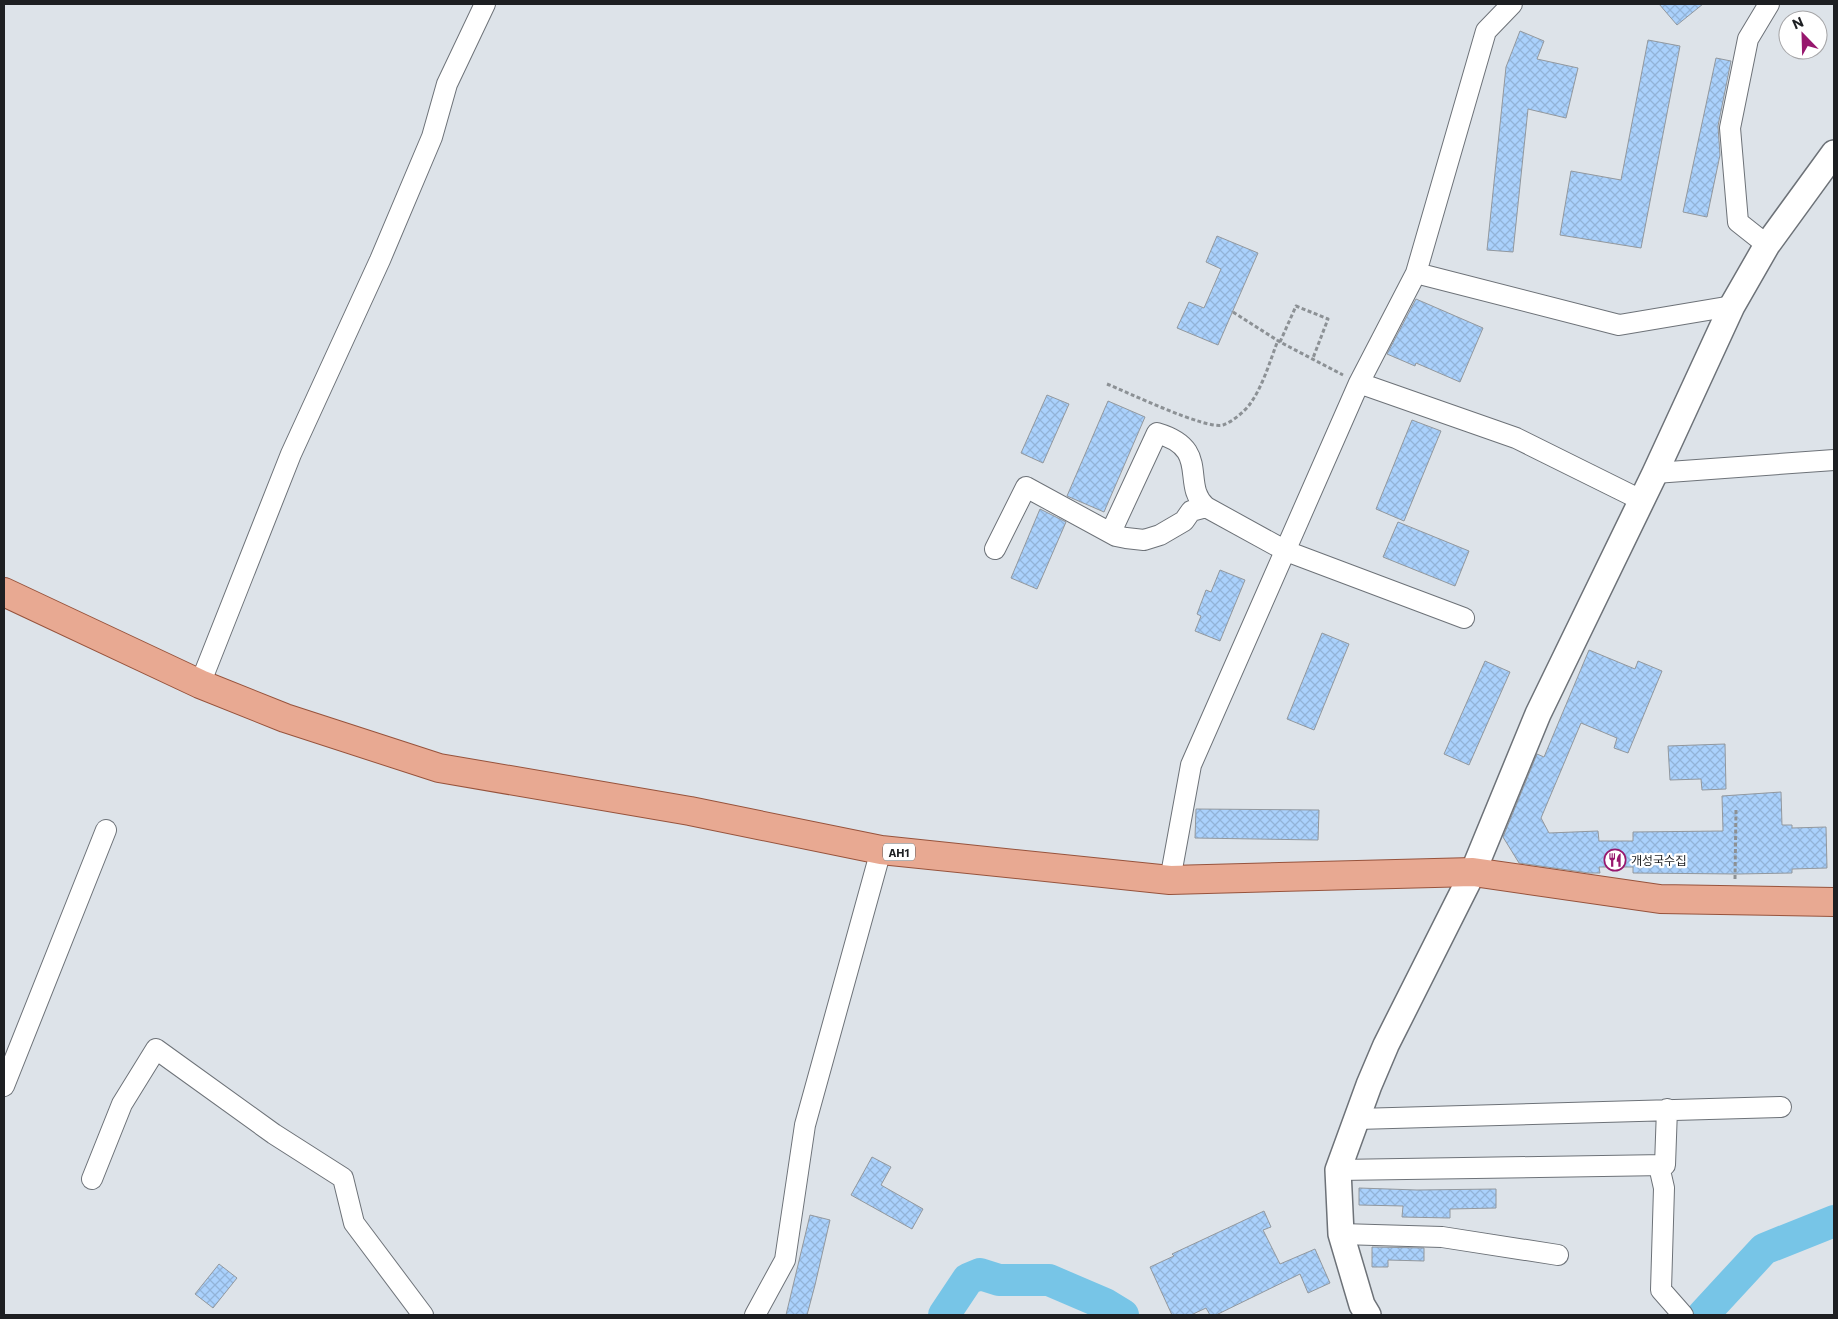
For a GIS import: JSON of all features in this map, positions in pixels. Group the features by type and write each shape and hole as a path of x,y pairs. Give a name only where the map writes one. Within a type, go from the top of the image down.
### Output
{"main road":[{"name":"AH1","path":"4,592 200,684 285,718 439,768 690,811 881,850 1170,880 1473,872 1660,899 1834,902"}],"street":[{"path":"200,684 291,454 380,260 432,137 447,84 485,4"},
{"path":"1170,880 1191,765 1359,383 1416,273 1486,31 1512,4"},
{"path":"1767,245 1738,222 1730,128 1748,39 1769,4"},
{"path":"1365,1310 1341,1234 1338,1170 1386,1045 1473,872 1538,714 1655,473 1732,306 1767,245 1834,153"},
{"path":"1416,273 1619,324 1732,306"},
{"path":"1359,383 1516,438 1641,500"},
{"path":"1111,532 1157,433 1168,436 1184,446 1192,465 1197,495 1206,507 1286,551 1464,618"},
{"path":"1655,473 1834,460"},
{"path":"995,549 1026,487 1116,536 1144,540 1174,529 1184,521 1191,511 1206,507"},
{"path":"4,1086 106,830"},
{"path":"755,1315 785,1260 805,1125 881,850"},
{"path":"92,1179 122,1104 156,1049 274,1134 343,1178 354,1223 422,1315"},
{"path":"1357,1119 1781,1107"},
{"path":"1338,1170 1665,1165 1667,1109"},
{"path":"1659,1166 1664,1188 1661,1290 1684,1315"},
{"path":"1341,1234 1442,1237 1558,1255"}],"path":[{"path":"1107,384 1184,416 1211,425 1222,425 1236,418 1249,406 1296,306 1328,319 1313,358"},
{"path":"1233,312 1279,341 1359,383"},
{"path":"1735,900 1736,810"}],"building":[{"path":"1659,4 1703,4 1677,25"},
{"path":"1520,31 1544,41 1537,59 1578,68 1566,118 1528,109 1513,252 1487,250 1506,67"},
{"path":"1648,40 1680,46 1641,248 1560,235 1571,171 1621,180"},
{"path":"1716,58 1731,61 1718,126 1720,155 1707,217 1683,212"},
{"path":"1217,236 1258,253 1218,345 1177,328 1189,302 1204,308 1221,269 1206,262"},
{"path":"1416,299 1483,328 1460,382 1416,363 1415,366 1387,354"},
{"path":"1047,395 1069,404 1043,463 1021,453"},
{"path":"1108,401 1145,417 1104,512 1067,496"},
{"path":"1412,420 1441,431 1404,521 1376,509"},
{"path":"1040,509 1066,522 1037,589 1011,578"},
{"path":"1398,522 1469,551 1455,586 1383,557"},
{"path":"1220,570 1245,580 1220,641 1195,631 1201,616 1197,614 1206,590 1211,592"},
{"path":"1322,633 1349,644 1314,730 1287,719"},
{"path":"1589,650 1635,669 1638,661 1662,671 1628,753 1614,748 1617,738 1581,723 1541,818 1549,833 1598,831 1599,841 1633,841 1633,832 1723,831 1722,796 1781,792 1782,825 1792,825 1792,828 1826,827 1827,868 1792,869 1792,873 1738,874 1633,873 1633,867 1599,867 1600,873 1589,873 1519,863 1503,837 1537,754 1544,757"},
{"path":"1485,661 1510,672 1469,765 1444,754"},
{"path":"1725,744 1726,789 1702,790 1701,779 1670,780 1668,746"},
{"path":"1196,809 1319,810 1318,840 1195,838"},
{"path":"872,1157 891,1167 881,1185 923,1209 912,1229 851,1195"},
{"path":"1359,1188 1417,1190 1496,1189 1496,1208 1450,1209 1450,1218 1402,1217 1403,1206 1359,1205"},
{"path":"1264,1211 1271,1227 1263,1230 1280,1264 1315,1249 1330,1283 1308,1293 1300,1274 1216,1315 1210,1315 1206,1308 1191,1315 1172,1315 1150,1267 1174,1256 1172,1254"},
{"path":"810,1215 830,1220 815,1285 807,1315 786,1315"},
{"path":"1372,1247 1424,1248 1424,1261 1388,1260 1388,1267 1372,1267"},
{"path":"219,1264 237,1278 213,1308 195,1294"}],"waterway":[{"path":"1703,1315 1764,1249 1834,1221"},
{"path":"944,1315 968,1279 980,1274 999,1280 1049,1280 1105,1304 1123,1315"}],"place":[{"name":"개성국수집","path":"1615,860"}]}
